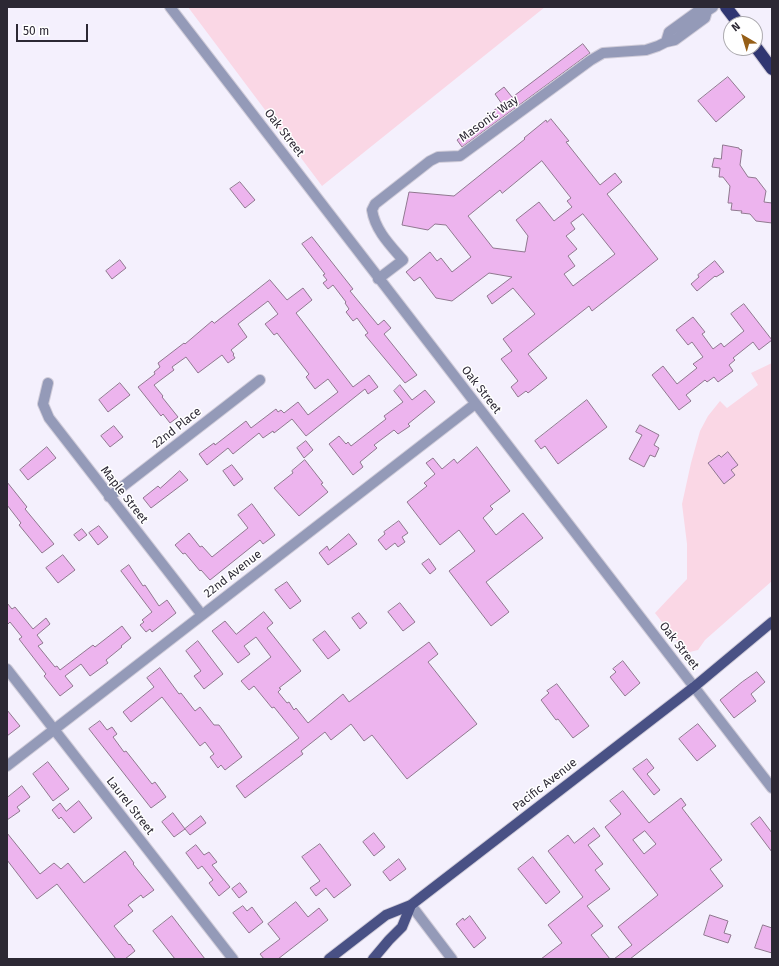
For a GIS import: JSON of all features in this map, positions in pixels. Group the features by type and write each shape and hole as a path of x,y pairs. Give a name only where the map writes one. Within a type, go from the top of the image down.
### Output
{"highway":[{"path":"726,7 733,16"},
{"path":"762,56 772,69"}],"main road":[{"name":"Pacific Avenue","path":"328,959 386,915 411,905 694,687 772,622"},
{"path":"373,959 402,927 411,905"}],"street":[{"name":"Oak Street","path":"170,7 321,202 378,279 772,788"},
{"name":"Masonic Way","path":"378,279 403,260 375,224 372,210 375,204 430,161 438,157 460,156 603,53 646,50 675,40 704,18 710,9"},
{"name":"22nd Place","path":"109,497 260,380"},
{"name":"Maple Street","path":"48,383 43,404 49,418 202,615"},
{"name":"22nd Avenue","path":"7,766 475,404"},
{"name":"Laurel Street","path":"7,669 233,959"},
{"path":"411,905 452,959"}],"shaded area":[{"path":"188,7 545,7 322,186"},
{"path":"772,363 772,581 705,640 698,650 686,653 655,613 687,579 687,544 682,504 700,431 708,416 720,401 727,408 758,385 751,373"}],"building":[{"path":"583,44 590,53 462,147 457,140 502,104 495,94 504,87 512,97"},
{"path":"728,77 745,97 716,122 698,101"},
{"path":"551,119 569,141 566,142 600,185 615,173 622,182 607,194 658,259 592,311 589,306 528,354 547,378 528,393 526,391 518,397 511,387 518,381 501,359 512,351 503,339 535,314 513,288 492,304 487,296 512,277 489,273 452,301 436,298 420,277 414,281 406,272 430,252 437,261 441,258 452,272 471,257 446,225 435,224 428,230 402,225 409,192 454,196 525,139 524,138 546,120 547,122","holes":["542,161 571,198 567,201 572,207 554,221 539,202 516,220 528,236 525,252 493,248 468,216 500,190 502,193","583,214 615,254 573,286 564,274 575,266 568,256 577,249 566,236 575,229 571,223"]},
{"path":"723,145 742,150 740,165 748,177 756,178 766,191 764,202 772,203 772,223 756,221 750,214 741,213 742,211 731,210 732,203 728,203 730,186 723,177 719,177 720,168 712,167 714,158 721,159"},
{"path":"240,182 255,200 245,208 230,189"},
{"path":"312,237 353,289 350,291 378,325 384,320 391,328 384,334 417,375 405,383 365,335 368,333 357,318 353,321 346,312 349,309 345,303 346,302 333,285 328,289 323,283 327,280 323,275 325,274 302,244"},
{"path":"120,260 126,268 112,279 106,271"},
{"path":"715,261 724,272 716,277 715,276 697,291 691,284 699,277 698,275"},
{"path":"270,280 287,300 303,288 312,300 296,313 353,387 369,375 378,387 368,394 365,389 306,436 292,419 274,433 273,431 263,438 259,433 233,454 228,448 207,465 199,454 214,443 215,445 246,421 251,428 276,409 278,412 281,410 284,413 298,402 308,415 338,392 328,379 315,389 306,377 309,374 277,333 274,335 265,324 278,314 268,301 238,324 247,337 231,350 235,358 228,363 222,355 198,373 186,357 172,367 174,370 154,385 178,417 170,423 163,414 161,416 138,387 155,374 154,372 160,367 158,363 184,343 185,344 212,321 214,323"},
{"path":"744,304 772,340 759,350 753,342 733,358 735,360 729,365 733,371 718,382 714,377 707,382 705,380 686,395 691,401 679,410 652,375 663,366 677,384 697,368 693,364 703,357 692,342 688,345 676,330 693,317 705,332 702,334 713,349 721,343 724,347 744,331 731,314"},
{"path":"120,383 130,395 108,412 99,400"},
{"path":"400,385 412,400 425,390 435,402 408,424 410,426 398,434 394,430 374,445 377,448 360,462 363,467 353,475 329,444 339,436 346,444 348,442 351,446 386,419 384,416 403,402 394,391"},
{"path":"587,400 607,427 558,464 545,446 541,449 535,441"},
{"path":"640,425 659,435 654,445 659,448 655,457 650,455 644,467 629,459 642,435 636,432"},
{"path":"114,426 123,437 110,447 101,436"},
{"path":"306,441 313,450 304,458 297,448"},
{"path":"47,447 56,458 28,480 20,470"},
{"path":"477,447 510,491 490,506 493,509 483,518 496,535 523,513 543,538 486,582 509,612 491,626 449,571 475,551 459,530 440,545 407,502 427,486 424,483 435,474 426,463 433,458 442,469 454,459 457,463"},
{"path":"728,452 738,465 731,470 735,475 724,484 708,463 719,455 721,457"},
{"path":"305,460 328,492 299,516 274,488 293,473 292,471"},
{"path":"232,465 243,479 234,486 223,471"},
{"path":"180,471 188,480 151,508 143,498 158,486 160,488"},
{"path":"7,482 27,507 25,509 54,544 42,553 19,525 21,523 7,505"},
{"path":"252,504 275,535 263,544 260,540 210,580 201,570 200,571 185,553 183,554 175,545 189,533 200,547 202,546 212,557 248,528 238,515"},
{"path":"399,521 408,533 402,537 405,542 398,547 395,543 386,550 378,540 385,534 384,532"},
{"path":"99,526 108,537 98,545 89,533"},
{"path":"82,529 87,535 79,541 74,535"},
{"path":"349,534 357,544 328,565 319,553 327,546 329,550"},
{"path":"63,555 75,570 58,583 46,568"},
{"path":"429,559 436,569 430,574 422,564"},
{"path":"129,565 159,606 167,600 176,613 152,632 150,629 146,632 140,625 144,622 142,620 152,612 121,571"},
{"path":"287,582 301,601 290,609 275,590"},
{"path":"7,603 12,609 15,607 33,629 46,618 50,624 37,635 43,643 38,646 55,667 57,666 60,670 93,645 95,647 122,626 131,638 106,660 108,663 90,676 81,664 65,676 73,686 60,696 44,676 46,674 19,639 22,637 10,622 7,625"},
{"path":"400,603 415,622 403,631 388,612"},
{"path":"264,612 273,623 267,628 301,671 279,688 281,689 278,692 287,703 289,702 294,710 296,708 308,723 343,694 349,702 429,642 438,654 428,662 477,724 407,779 372,735 364,741 351,724 331,740 325,732 301,751 303,754 245,798 236,786 299,738 274,707 272,708 254,686 249,690 241,681 271,657 256,637 244,646 250,654 238,663 212,631 225,621 236,634"},
{"path":"359,613 367,623 360,629 352,618"},
{"path":"325,631 340,650 328,659 313,640"},
{"path":"198,641 223,674 204,689 194,676 201,671 186,651"},
{"path":"623,661 640,683 625,696 610,677 616,672 613,669"},
{"path":"160,668 179,694 181,693 195,711 200,707 214,725 219,725 242,757 225,770 221,765 218,768 210,757 214,754 205,742 200,746 162,697 131,722 123,712 154,687 147,678"},
{"path":"757,672 765,682 751,694 756,701 734,718 720,700"},
{"path":"557,684 589,726 573,738 558,719 556,720 541,700 549,693 547,691"},
{"path":"7,710 20,726 7,736"},
{"path":"100,721 107,730 112,727 117,734 113,737 124,752 126,751 152,784 155,782 166,797 151,808 89,729"},
{"path":"698,724 716,746 697,761 679,739"},
{"path":"647,759 654,768 647,774 660,790 654,795 633,769"},
{"path":"48,762 69,789 53,801 33,774"},
{"path":"22,786 30,797 17,807 20,811 7,820 7,798"},
{"path":"623,791 649,823 681,798 686,805 682,808 722,860 710,869 723,886 630,959 614,959 632,945 618,927 658,895 605,827 621,814 610,801","holes":["645,831 656,844 644,854 633,840"]},
{"path":"79,801 92,818 74,833 61,817 59,819 52,810 60,803 66,811"},
{"path":"173,813 185,829 174,837 162,822"},
{"path":"201,816 206,823 190,835 185,829"},
{"path":"760,817 772,833 772,852 751,824"},
{"path":"594,828 600,836 588,845 603,864 595,870 610,889 587,906 603,926 591,935 610,959 541,959 562,943 548,925 583,897 548,851 568,835 574,843"},
{"path":"7,833 40,874 54,863 61,869 68,863 84,883 125,851 134,863 133,864 154,890 143,898 141,895 128,905 133,911 114,926 135,951 125,959 116,959 57,884 37,899 7,860"},
{"path":"374,833 385,847 374,856 363,842"},
{"path":"320,844 351,885 334,898 326,888 316,896 310,888 320,881 302,857"},
{"path":"196,845 204,855 209,852 217,862 212,865 230,887 219,896 209,883 213,880 202,866 198,869 186,853"},
{"path":"533,857 560,892 546,904 518,869"},
{"path":"399,859 406,869 390,881 383,872"},
{"path":"240,883 247,892 239,898 232,889"},
{"path":"296,902 308,917 319,908 328,920 278,959 264,959 260,954 280,939 268,924"},
{"path":"243,906 247,911 252,907 263,922 249,933 233,913"},
{"path":"710,915 728,921 724,933 731,935 728,943 704,935"},
{"path":"172,916 205,959 175,959 153,931"},
{"path":"470,916 486,938 474,948 456,924 463,918 464,920"},
{"path":"763,925 772,928 772,953 755,948"}]}
